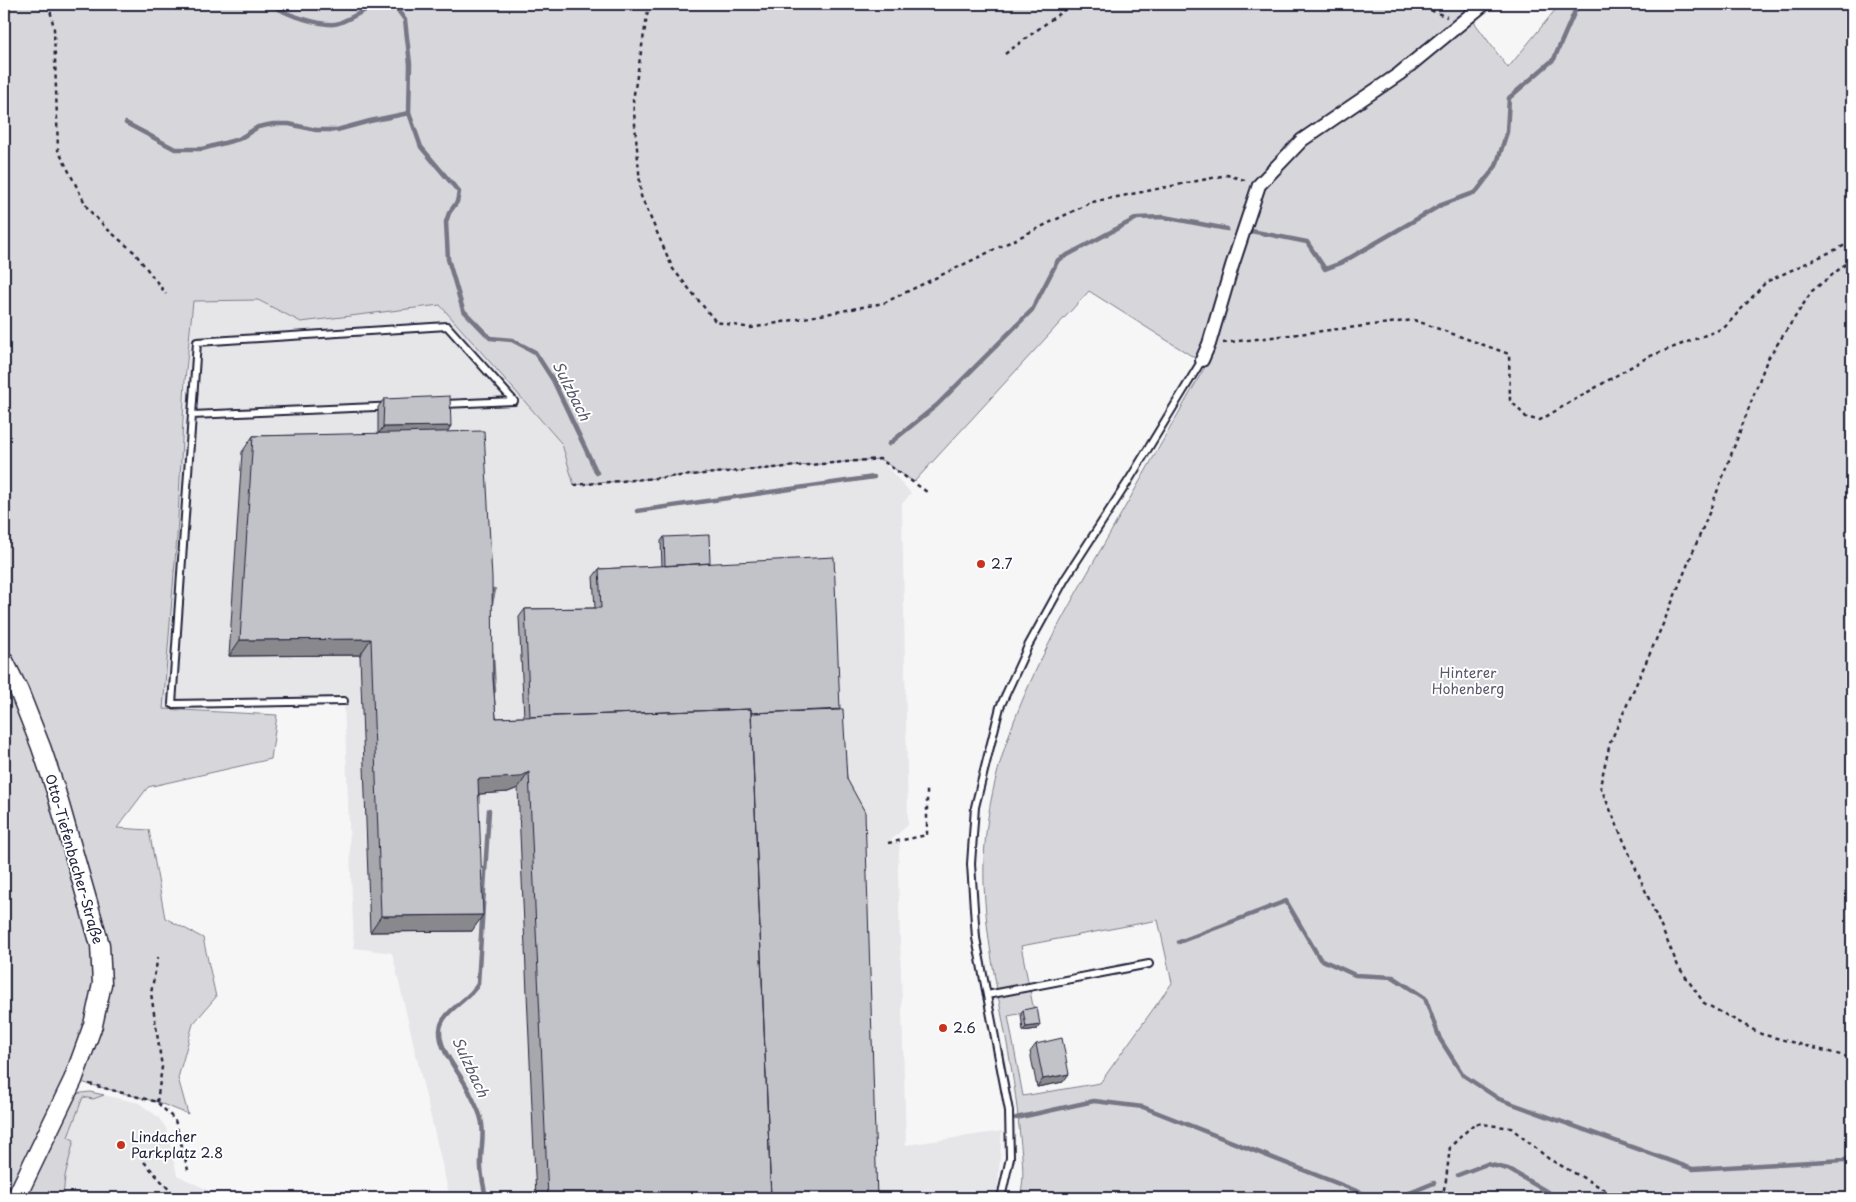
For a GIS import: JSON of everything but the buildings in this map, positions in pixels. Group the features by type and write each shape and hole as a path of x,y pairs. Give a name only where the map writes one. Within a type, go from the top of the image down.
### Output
{"street":[{"path":"1202,360 1209,344 1259,184 1302,140 1399,74 1484,4"},
{"name":"Otto-Tiefenbacher-Straße","path":"4,661 19,691 41,747 100,945 102,984 93,1025 73,1080 16,1198"}],"lane":[{"path":"192,415 514,401 447,326 197,342 172,704 344,701"},
{"path":"1001,1198 1010,1158 1009,1110 976,938 971,864 976,807 1000,707 1028,646 1065,579 1129,480 1202,360"},
{"path":"988,995 1149,964"}],"path":[{"path":"49,4 54,29 58,150 88,209 106,228 134,252 166,294"},
{"path":"649,4 633,100 641,196 673,269 716,322 751,328 884,303 1092,202 1227,175 1259,184"},
{"path":"1005,54 1072,4"},
{"path":"1416,4 1462,23"},
{"path":"1209,344 1414,320 1509,354 1510,400 1527,418 1540,420 1648,357 1724,328 1766,282 1852,242"},
{"path":"1852,260 1812,291 1766,360 1709,513 1664,624 1610,743 1600,786 1678,966 1704,1003 1761,1034 1852,1058"},
{"path":"574,485 880,459 927,492"},
{"path":"888,843 927,835 927,788"},
{"path":"157,1102 162,1067 150,993 158,957"},
{"path":"73,1080 157,1102 175,1120 188,1170"},
{"path":"1442,1198 1450,1147 1475,1123 1511,1128 1549,1159 1620,1198"},
{"path":"144,1162 173,1194 207,1198"},
{"path":"172,1198 173,1194"}],"shaded area":[{"path":"258,300 301,322 440,305 562,444 574,485 880,459 911,493 902,504 908,825 889,842 900,840 898,869 906,1145 1002,1131 997,1198 450,1198 392,953 354,948 344,704 163,710 193,301"},
{"name":"Lindacher Parkplatz 2.8","path":"90,1092 139,1103 158,1117 166,1128 177,1175 224,1198 26,1198 73,1094"}],"green space":[{"name":"Hinterer Hohenberg","path":"4,4 1472,4 1466,11 1508,68 1560,4 1852,4 1852,1198 1020,1198 1023,1180 1016,1097 986,915 984,884 986,838 993,792 1004,749 1020,706 1039,664 1081,584 1206,365 1089,291 914,482 880,459 574,485 562,444 440,305 301,322 258,300 193,301 185,381 177,537 163,709 277,715 271,759 148,787 117,828 149,830 165,918 203,938 216,997 193,1024 178,1078 188,1114 157,1102 73,1080 90,1031 7,1198 4,1198","holes":["1158,920 1172,983 1100,1083 1023,1096 1008,1016 1034,1011 1021,946"]},
{"path":"90,1092 104,1095 93,1099 83,1097 68,1137 74,1140 65,1176 63,1198 26,1198 73,1094"}],"waterway":[{"name":"Sulzbach","path":"272,4 285,12 324,24 339,23 378,4"},
{"name":"Sulzbach","path":"387,4 397,9 405,20 410,64 409,113 421,147 459,192 457,202 449,213 446,222 448,259 463,310 490,338 512,340 535,352 553,380 597,473"},
{"path":"1251,231 1307,242 1325,269 1341,263 1441,205 1476,192 1496,166 1507,132 1509,98 1554,59 1578,4"},
{"path":"126,123 175,149 202,149 239,139 258,127 273,124 289,124 316,130 337,130 409,113"},
{"path":"889,444 937,405 1032,310 1058,260 1137,218 1164,217 1227,229"},
{"path":"637,511 874,477"},
{"name":"Sulzbach","path":"491,603 494,590"},
{"name":"Sulzbach","path":"492,654 494,691"},
{"name":"Sulzbach","path":"486,1198 481,1170 483,1129 480,1116 465,1084 446,1054 440,1030 445,1017 478,984 489,810"},
{"path":"1179,942 1286,901 1320,959 1355,975 1393,977 1425,998 1440,1039 1463,1075 1499,1099 1693,1169 1845,1160 1852,1157"},
{"path":"1016,1118 1094,1101 1143,1107 1367,1195 1402,1196 1434,1183"},
{"path":"1458,1175 1487,1164 1508,1169 1558,1198"}],"place":[{"name":"2.7","path":"981,564"},
{"name":"2.6","path":"943,1028"},
{"name":"Lindacher Parkplatz 2.8","path":"121,1145"}]}
